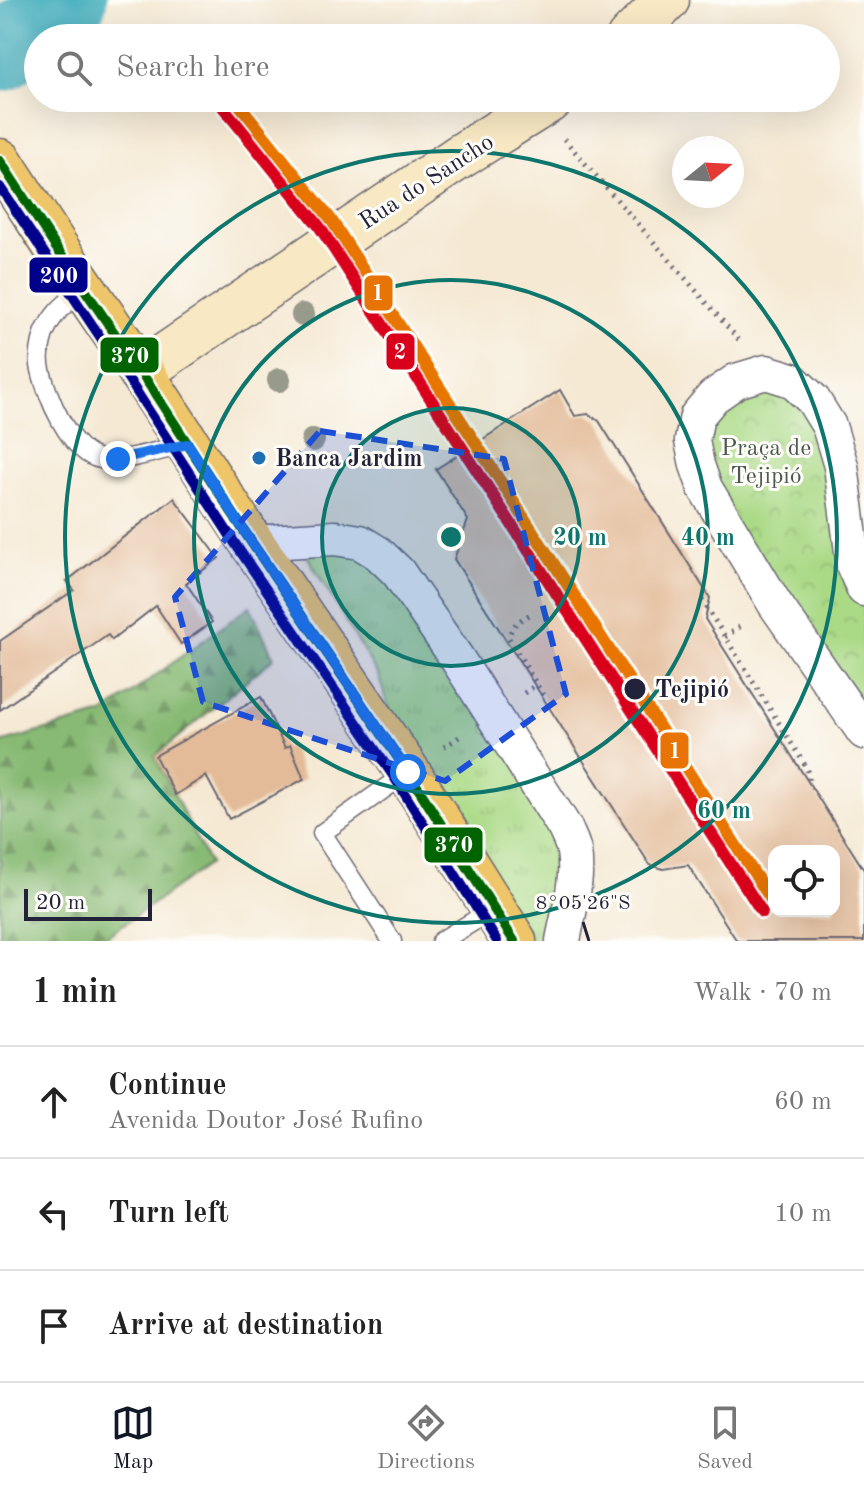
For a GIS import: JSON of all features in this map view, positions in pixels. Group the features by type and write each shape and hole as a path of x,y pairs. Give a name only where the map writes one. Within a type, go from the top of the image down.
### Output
{"main road":[{"path":"0,161 252,543 408,772 504,925"}],"street":[{"path":"643,24 667,0"},
{"name":"Rua do Sancho","path":"141,372 531,112"},
{"path":"864,589 854,567 841,466 829,426 813,400 792,380 766,372 736,381 713,397 697,416 692,441 705,488 775,604 864,732"},
{"path":"252,543 335,538 360,542 378,553 398,572 565,828 574,849 573,886 563,941"}],"lane":[{"path":"84,289 57,310 43,337 39,361 57,411 75,443 88,454 101,459 118,459 188,444"},
{"path":"392,941 322,833 408,772"},
{"path":"441,941 504,925"}],"path":[{"path":"552,112 766,372"},
{"path":"702,600 805,765 809,784"},
{"path":"529,615 514,624 509,638 546,700"},
{"path":"408,772 493,714"}],"highlighted area":[{"path":"320,431 504,459 566,694 445,781 203,702 175,597"}],"green space":[{"name":"Praça de Tejipió","path":"766,373 817,401 864,579 864,741 698,491 707,408"},
{"path":"299,542 348,542 407,585 573,851 553,941 534,941 408,772 379,677"},
{"path":"250,606 274,658 155,756 209,864 100,941 0,941 0,743 103,714"}],"building":[{"name":"Tejipió","path":"560,390 575,416 588,414 599,421 710,598 705,619 864,870 864,941 737,941 688,865 663,869 650,865 454,559 468,520 436,469"},
{"path":"174,498 219,558 186,583 212,622 181,644 156,606 112,640 108,635 0,710 0,641 74,590 67,581"},
{"path":"261,697 285,748 290,745 304,779 229,819 206,776 175,795 155,756"}],"waterway":[{"path":"37,24 68,0"},
{"path":"0,53 24,34"}],"metro line":[{"name":"1","path":"245,112 330,218 768,895"}],"transit line":[{"name":"2","path":"227,112 319,226 762,912"},
{"name":"370","path":"0,161 252,543 408,772 514,941"},
{"name":"200","path":"0,187 240,551 396,780 497,941"}],"place":[{"name":"Banca Jardim","path":"259,458"},
{"name":"Tejipió","path":"635,689"}],"route":[{"path":"118,459 188,444 408,772"}]}
